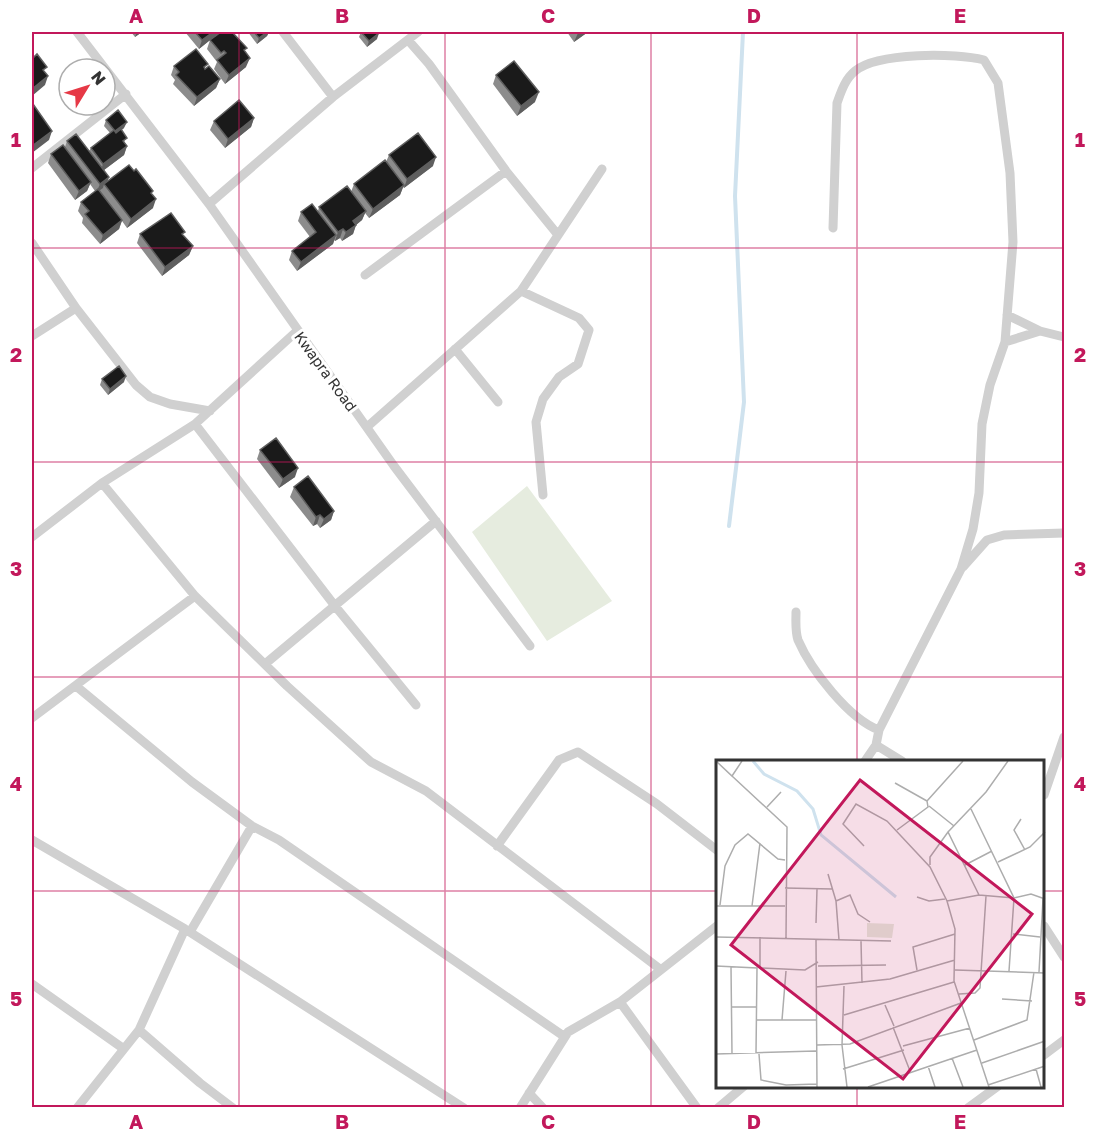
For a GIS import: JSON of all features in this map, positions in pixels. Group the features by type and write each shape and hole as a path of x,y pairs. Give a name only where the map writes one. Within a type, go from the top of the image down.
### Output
{"street":[{"name":"Kwapra Road","path":"77,32 209,204 367,427 521,291 602,169"},
{"path":"283,32 333,97"},
{"path":"209,204 333,97 418,32"},
{"path":"408,40 429,64 506,171 558,235"},
{"path":"833,228 837,104 843,85 856,70 881,60 936,54 984,60 998,83 1010,173 1013,242 1005,342 990,385 982,424 979,493 973,529 961,569 879,730 876,745 866,760"},
{"path":"32,168 126,94"},
{"path":"365,275 506,171"},
{"path":"32,243 76,308 136,385 150,397 170,404 210,411"},
{"path":"521,291 579,318 589,330 578,364 559,377 543,399 536,422 543,495"},
{"path":"32,336 76,308"},
{"path":"1007,315 1040,331 1065,337"},
{"path":"32,537 102,483 195,424 297,331"},
{"path":"1005,342 1040,331"},
{"path":"455,349 498,402"},
{"path":"195,424 334,606 416,705"},
{"path":"367,427 530,646"},
{"path":"102,483 195,597 371,762 426,791 660,969"},
{"path":"265,664 436,521"},
{"path":"961,569 987,540 1004,535 1065,533"},
{"path":"32,718 195,597"},
{"path":"796,612 798,641 818,672 852,715 860,722 879,730"},
{"path":"76,686 192,783 252,826 279,840 565,1037"},
{"path":"1045,792 1065,737"},
{"path":"876,745 900,760"},
{"path":"497,846 559,760 579,752 657,804 716,848"},
{"path":"77,1107 139,1030 187,931 252,826"},
{"path":"32,840 187,931 464,1107"},
{"path":"520,1107 568,1032 620,1002 716,927"},
{"path":"1045,927 1065,957"},
{"path":"32,984 124,1049"},
{"path":"620,1002 697,1107"},
{"path":"139,1030 200,1083 233,1107"},
{"path":"1045,1054 1065,1040"},
{"path":"718,1107 742,1088"},
{"path":"968,1107 995,1088"},
{"path":"529,1093 543,1107"}],"shaded area":[{"path":"527,486 612,601 547,641 472,532"}],"building":[{"path":"195,32 213,32 202,40"},
{"path":"221,32 232,32 247,48 244,50 250,58 229,75 217,60 226,53 224,51 221,53 210,40"},
{"path":"254,32 267,32 259,38"},
{"path":"361,32 378,32 379,33 369,41"},
{"path":"196,49 208,64 204,67 205,69 209,66 220,79 197,97 176,75 179,72 174,66"},
{"path":"32,54 34,57 37,54 47,67 43,70 48,76 32,89"},
{"path":"514,61 539,92 521,106 496,75"},
{"path":"239,100 254,118 228,139 214,121"},
{"path":"32,105 52,131 32,146"},
{"path":"117,111 127,122 115,131 106,120 110,117 117,117"},
{"path":"121,129 127,138 123,141 127,146 103,164 91,148 114,130 116,133"},
{"path":"418,133 436,157 407,179 389,155"},
{"path":"76,134 109,177 100,184 67,141"},
{"path":"63,145 91,182 79,191 51,154"},
{"path":"385,160 404,185 373,209 354,184"},
{"path":"129,165 134,171 136,169 153,191 151,193 156,199 131,219 104,184"},
{"path":"347,186 366,211 353,221 356,225 346,232 343,229 338,232 319,207"},
{"path":"98,189 122,220 103,235 85,214 89,211 81,202"},
{"path":"312,204 336,235 301,262 292,251 316,232 301,212"},
{"path":"171,213 185,232 182,234 193,246 165,267 140,234"},
{"path":"119,366 126,376 110,389 102,379"},
{"path":"276,438 298,468 283,479 260,450"},
{"path":"308,476 334,511 324,519 320,515 316,517 294,487"}],"waterway":[{"path":"729,526 744,402 735,196 743,32"}]}
